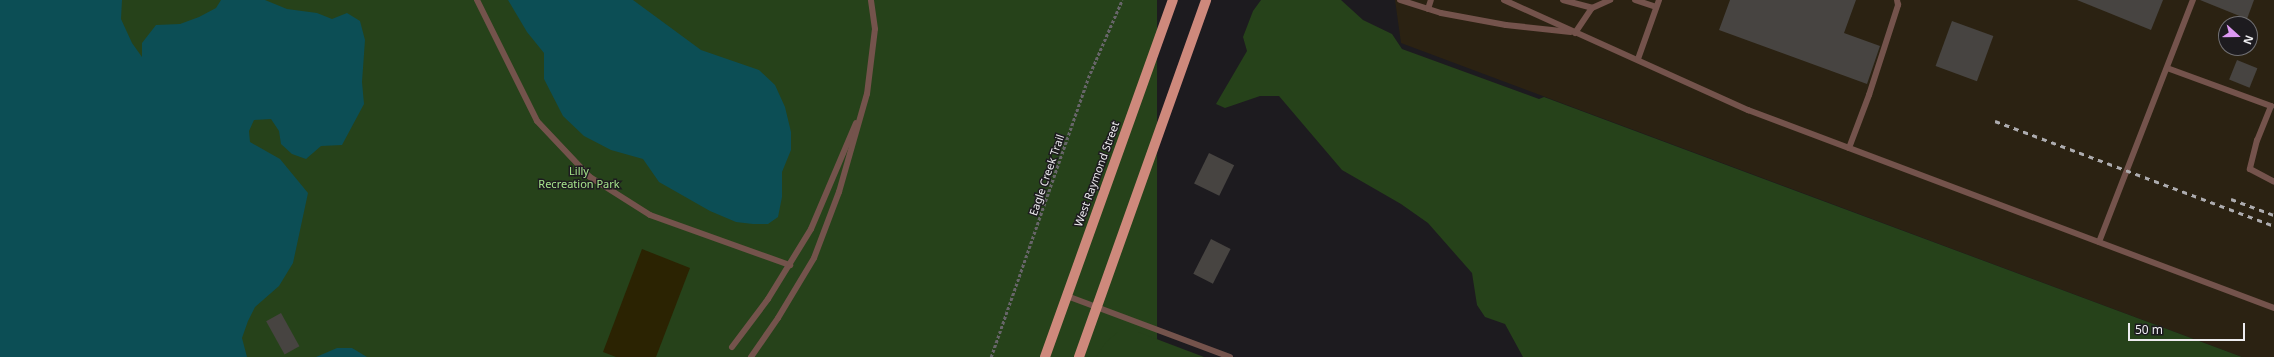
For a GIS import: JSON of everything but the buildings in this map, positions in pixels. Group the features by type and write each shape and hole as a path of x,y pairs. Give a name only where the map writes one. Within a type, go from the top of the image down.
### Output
{"main road":[{"name":"West Raymond Street","path":"1045,357 1173,0"},
{"path":"1079,357 1206,0"}],"lane":[{"path":"477,0 537,121 590,177 650,215 790,265"},
{"path":"751,357 778,318 814,258 840,192 867,94 875,29 871,0"},
{"path":"1400,0 1428,9 1506,25 1575,33"},
{"path":"1428,9 1431,0"},
{"path":"1504,0 1575,33 1638,59 1748,110 2274,308"},
{"path":"1562,0 1592,8"},
{"path":"1575,33 1592,8 1610,0"},
{"path":"1634,0 1656,7"},
{"path":"1638,59 1659,0"},
{"path":"1849,148 1872,87 1898,5 1897,0"},
{"path":"2099,242 2193,0"},
{"path":"2166,68 2273,106 2257,140 2250,169 2274,182"},
{"path":"732,347 790,265 811,229 867,94"},
{"path":"1066,296 1230,357"}],"path":[{"name":"Eagle Creek Trail","path":"991,357 1088,78 1122,0"}],"shaded area":[{"path":"1395,0 2274,0 2274,357 2242,357 1401,43"}],"green space":[{"name":"Lilly Recreation Park","path":"0,0 1157,0 1157,357 0,357"},
{"path":"1261,0 1341,0 1363,20 1392,34 1402,49 1539,99 1544,97 2242,357 1523,357 1505,324 1485,317 1477,305 1472,273 1428,223 1401,204 1342,170 1279,96 1260,96 1225,108 1216,104 1247,51 1243,37 1253,11"},
{"path":"1118,332 1138,332 1204,357 1096,357 1106,342"}],"sand":[{"path":"642,249 690,268 656,357 616,357 603,352"}],"water":[{"path":"0,0 122,0 121,19 132,43 142,57 142,43 156,25 180,24 199,17 216,8 221,0 265,0 287,9 317,13 332,19 347,13 360,21 365,40 362,82 364,104 342,145 321,146 306,159 292,154 281,144 279,131 271,119 254,120 249,131 250,142 280,159 308,193 293,263 279,286 255,307 248,321 242,338 247,357 0,357"},
{"path":"508,0 633,0 701,50 759,70 775,85 785,107 791,132 791,150 782,172 782,197 778,217 768,224 736,222 710,211 659,182 643,159 611,150 584,136 563,116 544,79 544,53 527,32"},
{"path":"337,348 352,348 367,357 316,357"}],"railway":[{"path":"1995,121 2274,226"},
{"path":"2231,199 2274,215"}]}
